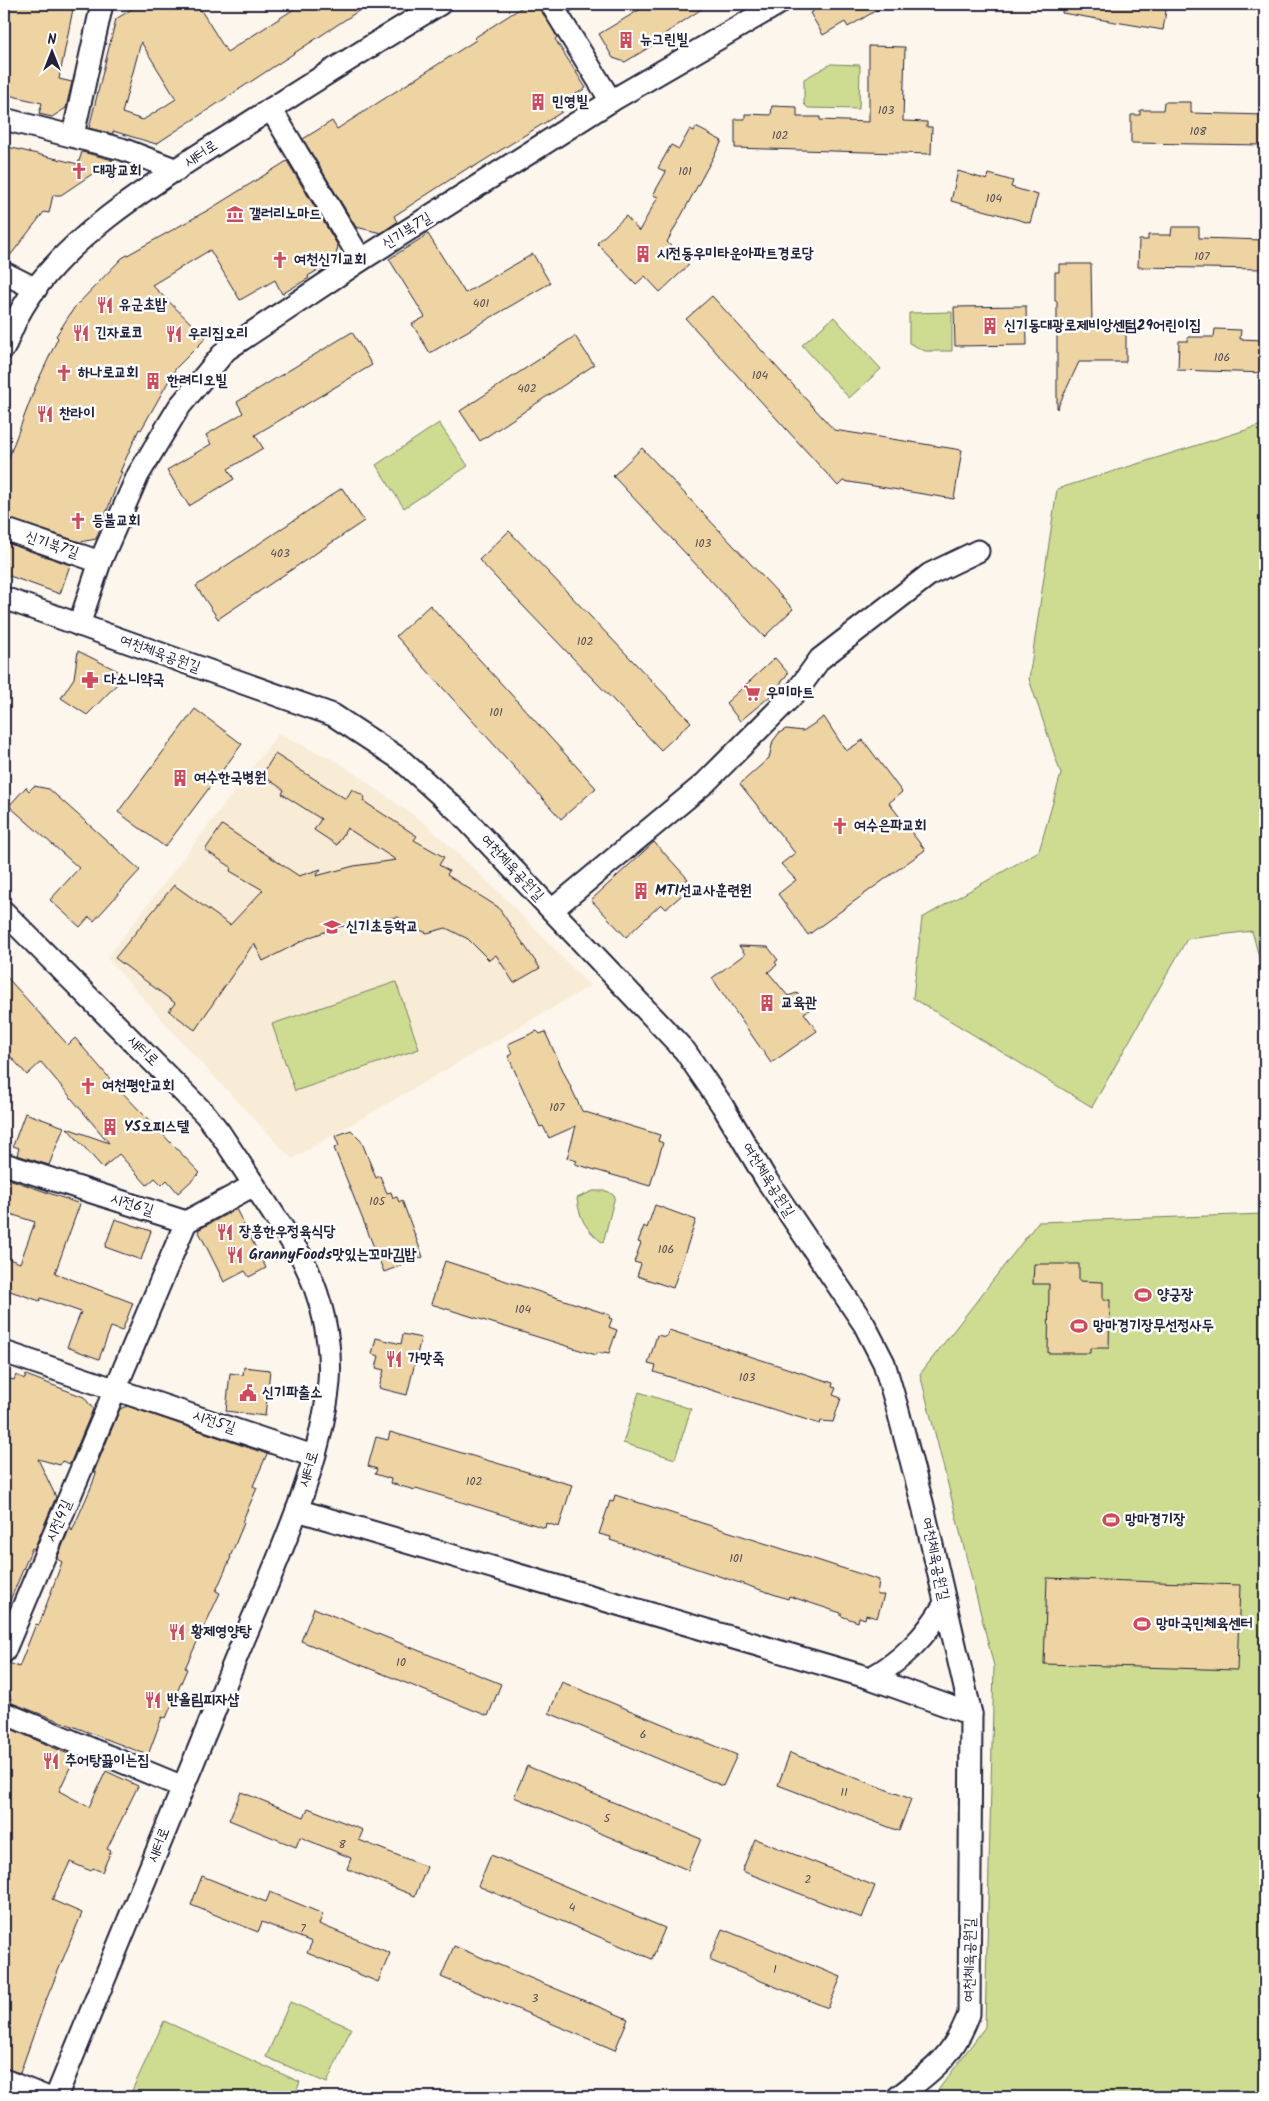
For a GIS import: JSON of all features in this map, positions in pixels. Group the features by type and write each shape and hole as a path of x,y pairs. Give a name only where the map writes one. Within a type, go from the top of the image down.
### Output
{"street":[{"path":"73,135 103,4"},
{"name":"새터로","path":"4,348 24,306 55,266 96,228 120,209 176,170 271,109 408,12 440,4"},
{"path":"551,4 612,101"},
{"name":"신기북7길","path":"79,625 100,562 138,476 179,407 226,350 361,260 612,101 778,4"},
{"path":"271,109 361,260"},
{"path":"4,119 122,149 176,170"},
{"path":"4,273 36,289"},
{"name":"신기북7길","path":"4,528 100,562"},
{"path":"552,910 705,783 797,690 820,660 930,574 978,551"},
{"name":"여천체육공원길","path":"4,598 333,715 400,759 459,812 685,1051 722,1105 795,1224 864,1324 884,1363 898,1407 971,1714 969,2014 961,2036 944,2061 898,2097"},
{"name":"새터로","path":"4,912 206,1114 301,1256 313,1281 323,1317 329,1355 329,1382 325,1407 313,1456 296,1510 56,2097"},
{"name":"시전6길","path":"4,1164 186,1222"},
{"path":"115,1389 186,1222 254,1185"},
{"name":"시전5길","path":"4,1352 313,1456"},
{"name":"시전4길","path":"4,1652 115,1389"},
{"path":"296,1510 870,1678 971,1714"},
{"path":"870,1678 898,1659 922,1636 944,1605"},
{"path":"4,1713 183,1787"},
{"path":"4,2080 46,2097"}],"shaded area":[{"name":"신기초등학교","path":"278,734 338,762 427,825 503,896 590,986 292,1159 200,1062 107,958"}],"green space":[{"path":"831,64 860,65 859,109 808,108 804,104 804,79"},
{"path":"952,312 952,351 925,351 909,343 909,313"},
{"path":"834,317 881,369 849,398 802,345"},
{"path":"439,423 468,466 404,508 376,465"},
{"path":"1265,424 1265,979 1252,931 1187,939 1092,1107 913,998 922,918 1039,851 1061,774 1029,679 1057,489"},
{"path":"396,982 419,1049 295,1091 272,1024"},
{"path":"593,1191 607,1191 615,1196 603,1243 592,1234 585,1224 578,1205 577,1198"},
{"name":"망마경기장","path":"1265,1214 1265,2097 933,2097 985,2027 994,1666 920,1374 1038,1222"},
{"path":"639,1392 691,1409 675,1459 623,1443"},
{"path":"290,2002 351,2028 327,2083 266,2057"},
{"path":"164,2021 300,2082 294,2097 129,2097"}],"building":[{"path":"4,4 74,4 59,79 72,82 66,108 52,117 39,114 42,103 4,94"},
{"path":"140,4 197,4 227,52 302,4 369,4 156,144 113,131 113,134 89,128 116,19","holes":["141,42 176,99 143,120 122,113"]},
{"path":"527,4 539,4 557,37 555,39 586,88 557,105 562,112 472,168 471,166 394,216 397,222 381,233 356,227 303,139 332,121 337,129 476,40 474,38"},
{"path":"566,4 583,4 570,12"},
{"path":"649,4 709,4 651,43 653,45 625,62 613,58 599,34"},
{"path":"824,4 887,4 848,27 845,22 823,35 810,13"},
{"path":"1063,4 1167,4 1163,30 1062,13"},
{"path":"869,46 905,47 903,121 927,122 927,127 932,127 931,154 735,148 735,119 745,119 745,114 771,115 772,106 797,107 797,117 820,117 820,120 869,122"},
{"path":"1164,102 1191,102 1191,113 1265,115 1265,145 1131,143 1131,115 1140,115 1140,110 1163,110"},
{"path":"696,127 722,141 667,242 689,265 660,292 645,276 636,284 597,243 626,216 639,231 658,197 653,195 666,172 658,168 671,145 679,149 690,129 694,131"},
{"path":"4,146 78,164 82,152 113,160 61,195 53,195 49,213 44,212 6,261 4,261"},
{"path":"287,161 338,246 335,260 282,294 275,280 240,300 210,250 152,285 206,338 176,368 141,430 139,429 120,472 122,472 96,539 80,542 4,517 4,470 36,385 58,338 56,336 74,308 122,258 210,209"},
{"path":"958,171 987,180 989,174 1013,181 1011,187 1038,195 1030,223 951,201"},
{"path":"1172,227 1199,227 1199,238 1265,240 1265,269 1138,267 1139,240 1148,240 1148,235 1171,235"},
{"path":"428,234 465,293 533,254 550,283 430,353 412,324 425,317 389,259"},
{"path":"1059,264 1091,264 1092,326 1119,325 1119,329 1126,329 1126,362 1079,362 1057,409 1057,301 1055,301 1055,272 1059,272"},
{"path":"712,296 834,430 962,450 954,499 843,481 838,486 686,319"},
{"name":"신기동대광로제비앙센텀29어린이집","path":"1026,306 1027,345 955,346 954,307"},
{"path":"1215,329 1241,330 1240,339 1264,340 1265,373 1178,370 1179,341 1188,341 1188,337 1214,337"},
{"path":"352,332 372,365 255,435 263,448 228,469 234,479 189,506 167,470 211,444 206,435 243,413 237,402"},
{"path":"575,336 594,365 480,441 460,411"},
{"path":"642,448 793,609 764,637 613,476"},
{"path":"342,488 364,521 218,619 196,586"},
{"path":"509,531 691,722 661,750 479,560"},
{"path":"4,542 70,565 60,594 4,574"},
{"path":"430,605 596,788 561,819 396,636"},
{"path":"78,651 126,675 87,715 61,698 74,678"},
{"path":"775,658 788,673 773,694 740,721 726,703"},
{"name":"여수한국병원","path":"195,709 242,744 165,847 118,812"},
{"name":"여수은파교회","path":"824,717 846,751 863,740 902,792 889,803 925,850 808,935 778,894 796,880 781,864 795,853 740,784 769,758 773,741 779,733 786,729 803,731"},
{"path":"275,754 346,799 352,789 365,797 363,801 417,836 414,840 444,857 439,865 449,871 447,875 498,907 540,968 514,983 496,955 489,960 468,939 446,928 427,933 398,917 339,927 310,937 263,961 254,943 195,1030 169,1011 175,1003 115,958 174,885 230,925 263,890 230,871 231,867 205,850 222,825 299,876 321,869 316,876 354,866 396,860 347,828 337,845 314,830 321,819 282,794 284,790 262,775"},
{"path":"34,786 49,789 140,870 94,921 89,917 80,927 50,900 79,868 9,806 26,787 29,791"},
{"name":"MTI선교사훈련원","path":"654,842 688,879 678,888 683,894 666,909 661,904 626,937 591,900"},
{"name":"교육관","path":"739,946 768,947 778,960 775,962 777,965 768,972 788,996 797,993 809,1010 804,1013 817,1031 771,1063 712,978 745,954"},
{"path":"4,974 68,1045 75,1038 117,1087 200,1173 178,1193 167,1180 162,1185 155,1178 147,1185 119,1154 103,1168 67,1128 109,1143 41,1062 27,1075 4,1049"},
{"path":"537,1031 540,1034 545,1032 582,1111 660,1135 658,1141 663,1143 650,1186 575,1164 577,1161 567,1158 576,1126 549,1138 543,1126 540,1127 508,1056 512,1054 508,1044"},
{"path":"25,1113 64,1127 49,1165 17,1155 19,1148 13,1146"},
{"path":"351,1130 361,1140 376,1178 380,1176 387,1193 391,1192 393,1198 397,1197 399,1202 402,1200 423,1257 384,1272 334,1148 339,1146 335,1136"},
{"path":"9,1179 80,1204 55,1273 133,1303 122,1331 111,1327 99,1359 67,1347 81,1312 41,1298 40,1301 4,1289 4,1257 20,1263 35,1222 4,1212 4,1192"},
{"path":"655,1205 696,1220 673,1288 637,1276 641,1264 634,1262 641,1243 638,1242 644,1226 647,1228"},
{"path":"236,1209 266,1268 249,1277 245,1271 224,1282 198,1230"},
{"path":"115,1219 151,1231 141,1260 105,1247"},
{"path":"445,1261 610,1315 609,1318 612,1319 609,1327 617,1330 609,1353 597,1353 596,1355 431,1304"},
{"name":"망마경기장무선정사두","path":"1034,1264 1079,1264 1079,1281 1103,1282 1103,1300 1110,1300 1109,1348 1090,1348 1090,1353 1048,1353 1049,1284 1033,1284"},
{"path":"669,1330 833,1383 832,1387 836,1388 833,1395 841,1398 833,1422 821,1421 820,1424 654,1372 656,1366 648,1364 657,1335 666,1337"},
{"path":"403,1334 421,1338 407,1395 379,1388 384,1370 376,1368 379,1356 372,1354 376,1338 401,1344"},
{"name":"신기파출소","path":"244,1367 270,1370 265,1416 226,1411 230,1373 243,1375"},
{"path":"16,1375 25,1379 26,1375 84,1397 93,1409 70,1464 62,1461 60,1465 38,1459 56,1497 4,1615 4,1381 8,1383 10,1379 14,1380"},
{"path":"127,1406 267,1454 253,1486 257,1488 242,1522 244,1523 216,1591 220,1593 185,1668 187,1669 166,1718 162,1717 148,1755 12,1703 4,1675 4,1664 9,1663 19,1667 36,1624 39,1625 62,1562 57,1559 70,1527 72,1531 92,1485 96,1473 94,1472 120,1409"},
{"path":"390,1432 572,1485 559,1527 546,1523 545,1528 416,1488 415,1490 390,1483 391,1479 375,1474 377,1469 368,1466 376,1437 388,1440"},
{"path":"615,1495 879,1580 877,1595 884,1595 877,1618 866,1615 865,1619 859,1617 858,1622 841,1616 841,1613 789,1596 788,1599 610,1540 611,1537 599,1534 610,1501 613,1502"},
{"name":"망마국민체육센터","path":"1047,1578 1240,1585 1237,1670 1044,1664"},
{"path":"314,1608 501,1684 488,1716 301,1641"},
{"path":"562,1682 737,1755 723,1786 549,1713"},
{"path":"4,1726 75,1757 59,1791 89,1807 106,1771 138,1786 107,1849 111,1851 102,1872 93,1868 91,1871 70,1862 52,1900 82,1913 44,2005 20,2073 4,2068"},
{"path":"790,1753 911,1799 899,1831 778,1785"},
{"path":"527,1766 701,1839 688,1870 514,1797"},
{"path":"241,1792 304,1817 308,1808 363,1830 359,1840 427,1867 415,1896 347,1869 351,1858 300,1837 296,1847 229,1820"},
{"path":"755,1839 875,1886 862,1918 742,1871"},
{"path":"491,1855 665,1928 652,1959 478,1886"},
{"path":"202,1876 266,1902 270,1892 323,1914 319,1924 390,1953 378,1982 307,1953 312,1942 262,1922 258,1932 191,1905"},
{"path":"722,1929 841,1977 828,2008 709,1960"},
{"path":"454,1946 628,2019 615,2050 441,1977"}],"place":[{"name":"뉴그린빌","path":"626,40"},
{"name":"민영빌","path":"538,102"},
{"name":"대광교회","path":"79,171"},
{"name":"갤러리노마드","path":"235,214"},
{"name":"시전동우미타운아파트경로당","path":"643,254"},
{"name":"여천신기교회","path":"280,260"},
{"name":"유군초밥","path":"105,305"},
{"name":"신기동대광로제비앙센텀29어린이집","path":"990,326"},
{"name":"긴자료코","path":"81,333"},
{"name":"우리집오리","path":"174,334"},
{"name":"하나로교회","path":"64,373"},
{"name":"한려디오빌","path":"153,381"},
{"name":"찬라이","path":"45,414"},
{"name":"등불교회","path":"78,521"},
{"name":"다소니약국","path":"90,680"},
{"name":"우미마트","path":"752,693"},
{"name":"여수한국병원","path":"180,778"},
{"name":"여수은파교회","path":"840,826"},
{"name":"MTI선교사훈련원","path":"641,891"},
{"name":"신기초등학교","path":"332,927"},
{"name":"교육관","path":"767,1003"},
{"name":"여천평안교회","path":"88,1086"},
{"name":"YS오피스텔","path":"110,1127"},
{"name":"장흥한우정육식당","path":"225,1232"},
{"name":"GrannyFoods맛있는꼬마김밥","path":"235,1255"},
{"name":"양궁장","path":"1143,1295"},
{"name":"망마경기장무선정사두","path":"1079,1326"},
{"name":"가맛죽","path":"394,1359"},
{"name":"신기파출소","path":"248,1393"},
{"name":"망마경기장","path":"1111,1520"},
{"name":"망마국민체육센터","path":"1142,1624"},
{"name":"황제영양탕","path":"177,1632"},
{"name":"반올림피자샵","path":"153,1700"},
{"name":"추어탕끓이는집","path":"51,1761"}]}
